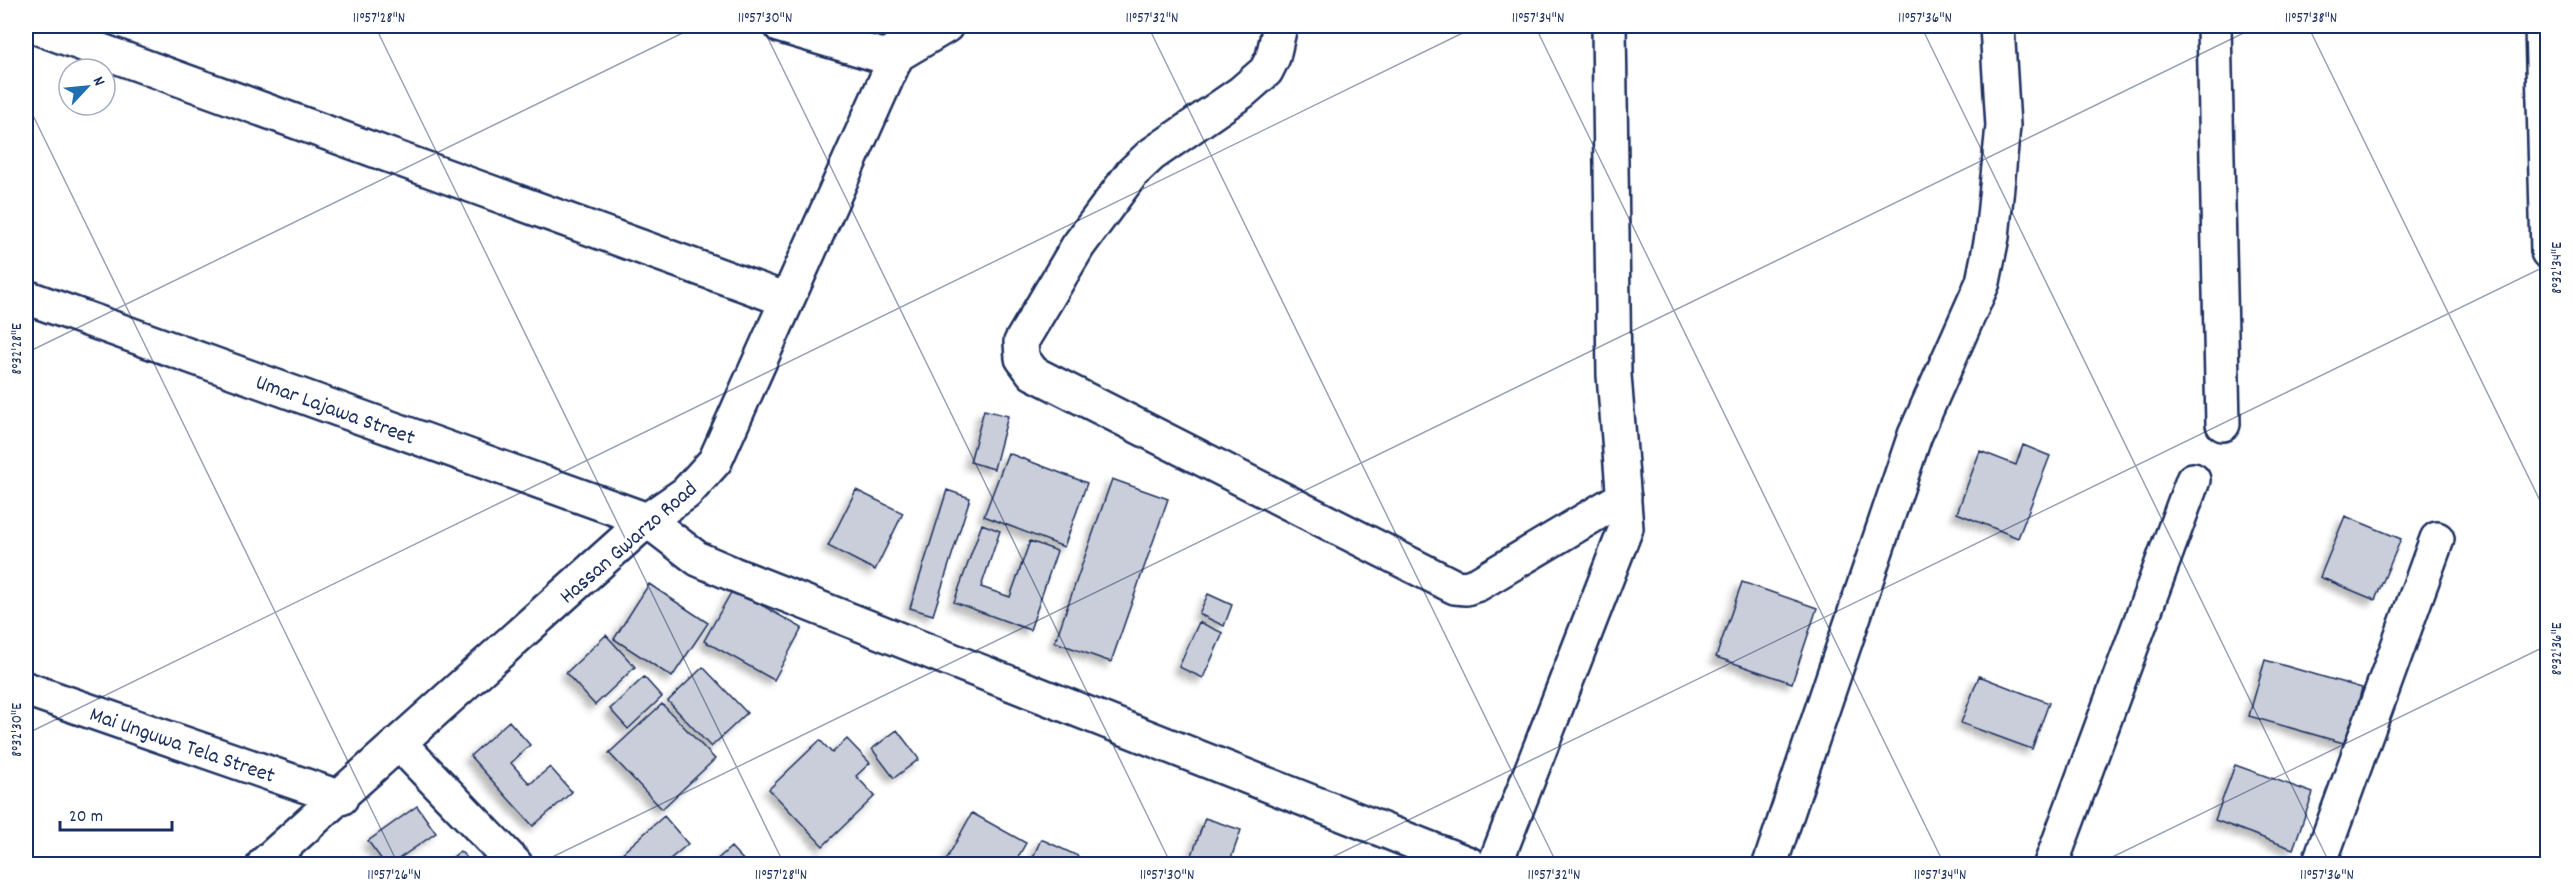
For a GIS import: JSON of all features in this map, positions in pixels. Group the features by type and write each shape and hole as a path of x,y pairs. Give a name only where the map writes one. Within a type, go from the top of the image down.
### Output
{"street":[{"path":"33,26 787,300"},
{"path":"782,26 879,55 901,40 946,26"},
{"path":"1280,26 1273,57 1266,70 1242,92 1151,155 1132,173 1078,246 1021,342 1022,358 1033,373 1455,587 1466,588 1478,585 1624,498"},
{"path":"1495,864 1626,528 1614,375 1609,26"},
{"path":"1770,864 1916,435 1983,282 1992,237 2003,126 1997,26"},
{"path":"2214,26 2223,424"},
{"path":"2542,26 2547,252"},
{"name":"Hassan Gwarzo Road","path":"264,864 341,798 647,520 686,493 715,461 901,40"},
{"name":"Umar Lajawa Street","path":"26,297 647,520 698,559 733,574 1433,858 1469,864"},
{"path":"2051,864 2193,480"},
{"path":"2319,864 2436,539"},
{"name":"Mai Unguwa Tela Street","path":"26,689 341,798"},
{"path":"399,743 515,864"}],"building":[{"path":"984,410 1008,416 994,469 970,462"},
{"path":"2023,445 2050,456 2018,538 1957,513 1980,451 2016,465"},
{"path":"1008,453 1087,483 1064,547 984,516"},
{"path":"1112,479 1168,499 1111,662 1055,642"},
{"path":"856,490 903,513 875,570 828,546"},
{"path":"947,490 970,498 933,615 910,608"},
{"path":"2345,516 2401,539 2375,600 2320,577"},
{"path":"982,524 1000,531 981,587 1010,597 1030,541 1057,551 1030,630 954,602"},
{"path":"1742,582 1817,608 1792,683 1716,657"},
{"path":"649,584 708,623 672,677 614,639"},
{"path":"733,589 802,628 774,680 704,641"},
{"path":"1208,594 1232,605 1224,626 1199,614"},
{"path":"1199,622 1223,633 1203,678 1179,667"},
{"path":"606,635 635,667 595,705 566,673"},
{"path":"2265,660 2362,688 2347,744 2249,716"},
{"path":"703,667 747,713 711,747 668,701"},
{"path":"1979,676 2049,703 2032,749 1961,723"},
{"path":"644,677 662,697 628,729 610,709"},
{"path":"662,704 715,759 662,809 609,753"},
{"path":"509,721 530,745 511,763 530,784 550,767 572,792 533,826 470,756"},
{"path":"897,730 919,759 894,778 872,749"},
{"path":"847,739 870,763 856,776 875,796 823,846 769,789 820,740 832,753"},
{"path":"2235,765 2313,793 2293,849 2215,820"},
{"path":"417,806 436,833 391,864 385,864 368,841"},
{"path":"972,813 1026,843 1014,864 944,864"},
{"path":"664,816 688,844 664,864 610,864"},
{"path":"1205,818 1241,830 1229,864 1189,864"},
{"path":"1041,839 1078,856 1074,864 1040,864 1032,860"},
{"path":"731,847 747,864 712,864"},
{"path":"460,851 473,864 445,864"}]}
